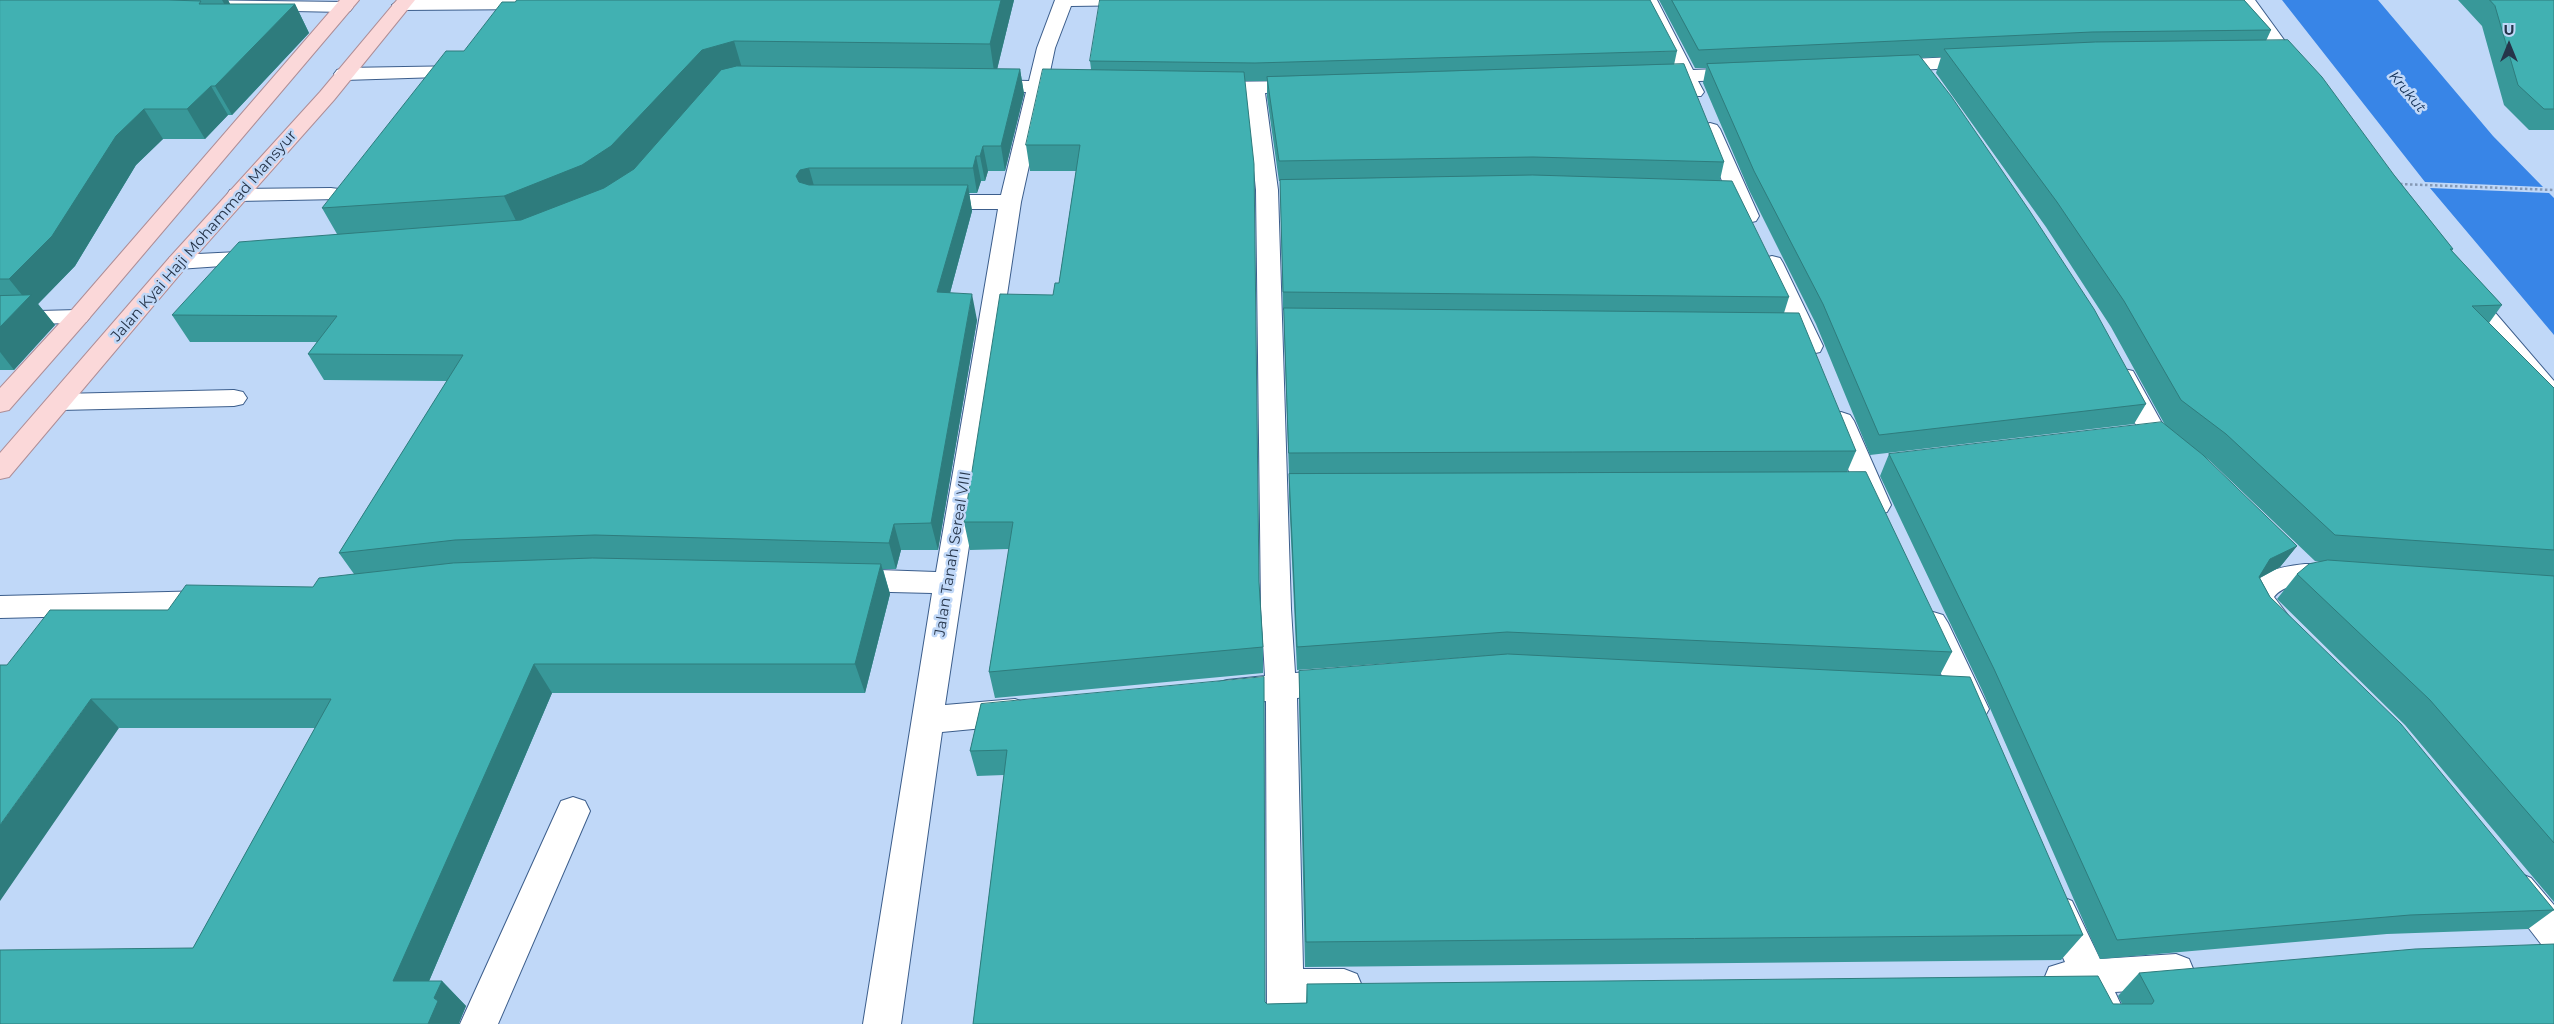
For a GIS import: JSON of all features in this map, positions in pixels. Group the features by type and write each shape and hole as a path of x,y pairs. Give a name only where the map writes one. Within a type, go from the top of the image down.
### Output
{"main road":[{"path":"0,404 78,317 318,25 347,3"},
{"name":"Jalan Kyai Haji Mohammad Mansyur","path":"0,470 404,3"},
{"path":"122,263 178,262"},
{"path":"78,317 134,315"}],"street":[{"path":"1064,1 1142,0"},
{"path":"1648,0 1688,76 1726,191 1760,240 1802,325 1822,373"},
{"path":"2246,0 2276,56 2310,88"},
{"name":"Jalan Tanah Sereal VIII","path":"882,1024 948,582 1010,202 1046,48 1064,1"},
{"path":"172,4 347,3"},
{"path":"404,3 538,4"},
{"path":"1870,67 1996,62"},
{"path":"1918,65 1933,85"},
{"path":"344,74 469,72"},
{"path":"1639,78 1765,72"},
{"path":"969,86 1096,87"},
{"path":"1186,88 1324,87"},
{"path":"1255,89 1277,190 1278,319 1283,486 1281,686 1286,1024"},
{"path":"238,195 331,194"},
{"path":"913,202 1010,202"},
{"path":"178,262 275,257"},
{"path":"2456,281 2554,397"},
{"path":"0,320 78,317"},
{"path":"1772,324 1802,325"},
{"path":"2111,354 2154,433 2192,462"},
{"path":"60,402 234,398"},
{"path":"1832,399 1863,475 1888,528"},
{"path":"2125,436 2154,433"},
{"path":"1837,483 1889,464"},
{"path":"2298,642 2265,608 2259,599 2263,588 2297,563 2356,576"},
{"path":"822,579 948,582"},
{"path":"0,607 240,601"},
{"path":"1922,601 1950,690 1984,736"},
{"path":"1202,694 1360,680"},
{"path":"927,720 1045,709"},
{"path":"479,1024 573,811"},
{"path":"2498,864 2544,943"},
{"path":"2050,889 2089,979 2111,1024"},
{"path":"2030,980 2089,979 2208,969"},
{"path":"1286,987 1375,986"}],"path":[{"path":"2399,184 2554,190"}],"water":[{"name":"Krukut","path":"2282,0 2378,0 2493,136 2543,187 2425,182"},
{"path":"2430,188 2549,193 2554,198 2554,335"}],"building":[{"path":"0,0 169,0 201,1 199,4 295,4 215,86 211,86 187,109 144,109 116,136 52,236 9,279 0,279"},
{"path":"517,0 1001,0 990,44 734,41 702,50 611,146 582,165 504,196 322,208 446,51 464,51 502,2 515,2"},
{"path":"1100,0 1650,0 1677,51 1255,63 1090,61"},
{"path":"1672,0 2244,0 2271,30 2092,32 1699,50"},
{"path":"2490,0 2554,0 2554,109 2544,109 2518,85 2495,6"},
{"path":"2288,40 2322,77 2394,175 2453,249 2450,249 2502,305 2472,306 2554,388 2554,550 2335,535 2226,434 2181,400 2124,301 2057,202 1944,49 2095,42"},
{"path":"1919,55 1951,96 2094,309 2146,404 1879,435 1823,304 1754,171 1707,64"},
{"path":"1684,64 1724,162 1533,157 1279,161 1267,77"},
{"path":"737,66 1020,69 1001,146 983,146 980,156 976,156 973,168 809,168 800,170 796,176 799,182 809,185 968,185 937,292 972,294 931,523 894,524 889,543 595,535 455,540 339,553 463,355 308,354 337,316 172,315 239,242 521,220 604,188 634,169 721,70"},
{"path":"1043,69 1244,72 1254,164 1259,582 1263,647 989,672 1013,522 964,522 1000,294 1053,295 1055,283 1059,283 1080,145 1026,145"},
{"path":"1533,175 1732,181 1789,297 1283,292 1280,180"},
{"path":"31,295 0,327 0,296"},
{"path":"1284,308 1799,313 1856,451 1289,453"},
{"path":"2162,422 2203,455 2297,546 2270,559 2259,577 2270,597 2401,724 2554,910 2410,915 2117,940 1994,669 1889,454"},
{"path":"1866,472 1952,652 1507,632 1297,647 1289,474"},
{"path":"593,558 881,564 855,664 534,664 393,981 442,981 434,998 438,1001 428,1024 0,1024 0,950 193,948 331,699 91,699 0,825 0,665 7,665 50,610 168,610 186,585 313,587 319,578 453,563"},
{"path":"2328,560 2554,576 2554,843 2430,700 2297,574 2309,564"},
{"path":"1508,654 1970,677 2083,935 1306,942 1299,671"},
{"path":"1264,677 1265,1002 1267,1004 1307,1003 1307,984 2098,976 2113,1004 2152,1004 2154,1001 2139,973 2415,949 2554,944 2554,1024 973,1024 1007,750 970,751 981,704"}]}
